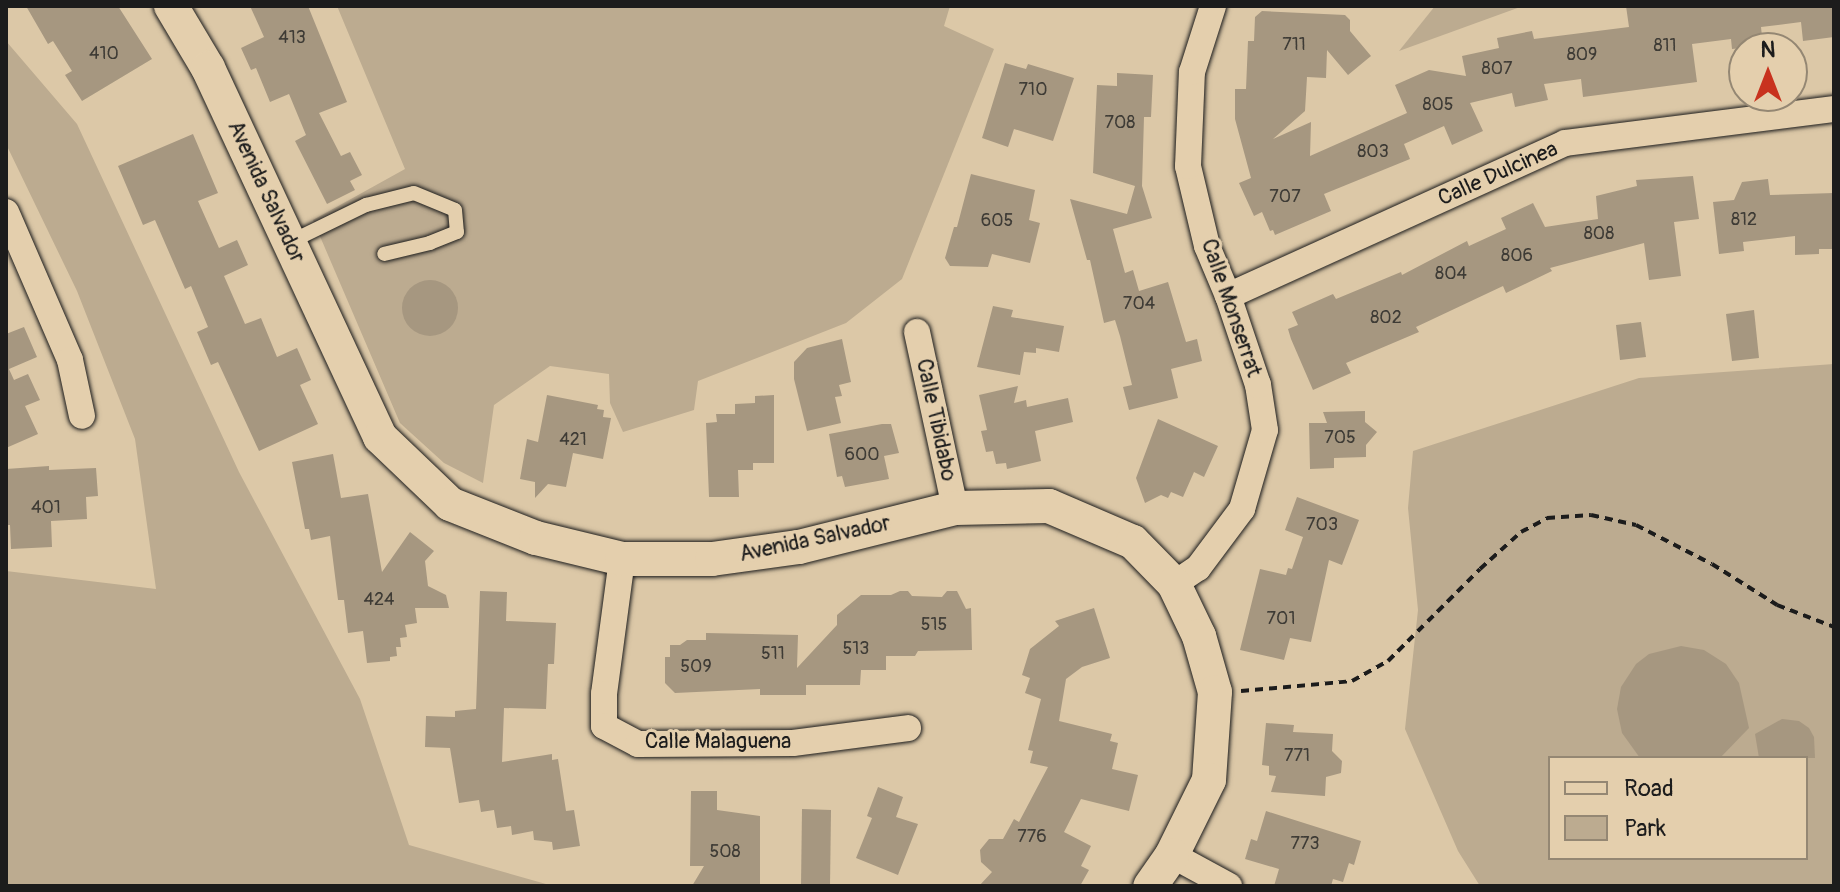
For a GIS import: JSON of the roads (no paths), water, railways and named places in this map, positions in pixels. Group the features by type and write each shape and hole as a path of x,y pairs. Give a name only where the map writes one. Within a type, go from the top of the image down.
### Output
{"street":[{"name":"Avenida Salvador","path":"171,6 208,68 380,437 450,504 536,538 622,559 712,559 799,547 955,508 1049,506 1133,542 1174,584 1199,636 1215,692 1209,780 1162,876"},
{"name":"Calle Monserrat","path":"1174,584 1198,568 1242,509 1265,430 1258,385 1228,296 1207,246 1188,166 1192,72 1213,6"},
{"name":"Calle Dulcinea","path":"1228,296 1565,143 1834,109"},
{"path":"6,212 70,360 82,416"},
{"name":"Calle Tibidabo","path":"917,332 955,508"},
{"name":"Calle Malaguena","path":"622,559 604,694 604,726 638,744 793,743 908,728"},
{"path":"1162,876 1229,886"}],"lane":[{"path":"290,242 366,205 414,193 455,210 457,232 430,243 384,254"}]}
